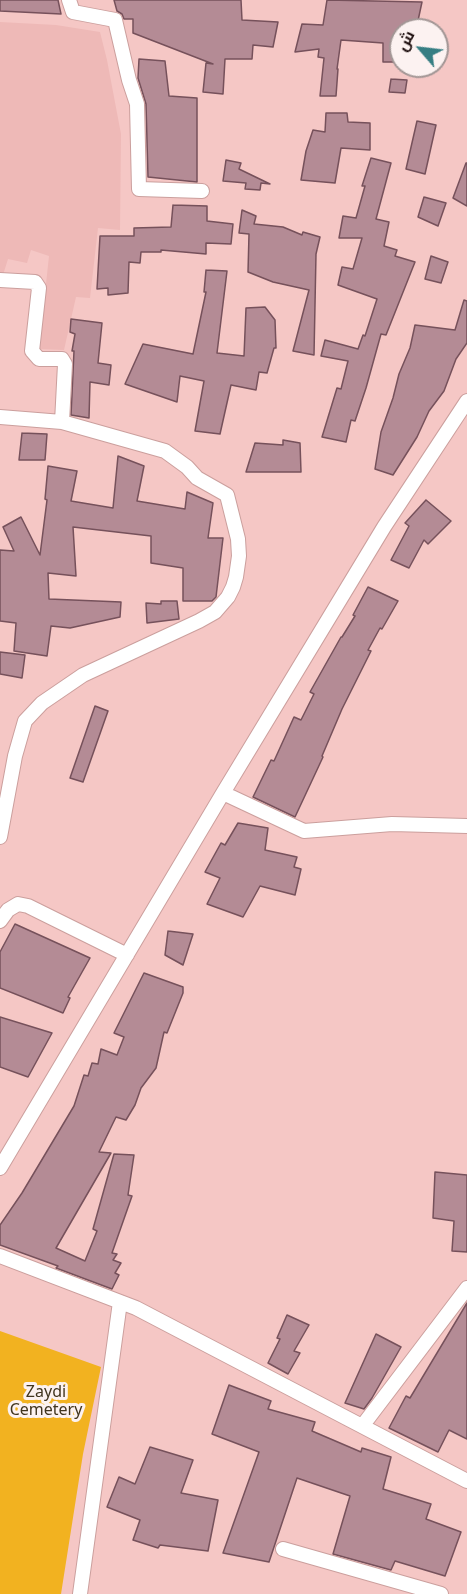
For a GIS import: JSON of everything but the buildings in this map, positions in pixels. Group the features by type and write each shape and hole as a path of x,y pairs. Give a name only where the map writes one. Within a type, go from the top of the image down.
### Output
{"street":[{"path":"69,0 73,12 115,20 137,104 139,189 202,191"},
{"path":"0,280 34,282 39,288 32,351 39,359 62,359 65,364 62,422"},
{"path":"0,1168 222,793 384,527 467,401"},
{"path":"0,417 62,422 165,451 187,467 197,478 227,495 238,539 236,577 221,607 207,616 83,675 42,703 26,721 3,807 0,837"},
{"path":"222,793 304,831 392,824 467,826"},
{"path":"0,921 8,910 18,904 28,906 127,955"},
{"path":"0,1256 120,1302 363,1425 467,1481"},
{"path":"363,1425 467,1288"},
{"path":"80,1594 120,1302"},
{"path":"283,1549 441,1594"}],"shaded area":[{"path":"0,22 56,25 100,32 107,60 121,134 120,230 98,228 90,298 76,297 64,350 39,349 49,256 31,250 27,263 8,259 2,278 0,277"}],"green space":[{"name":"Zaydi Cemetery","path":"0,1331 101,1367 83,1454 61,1594 0,1594"}]}
